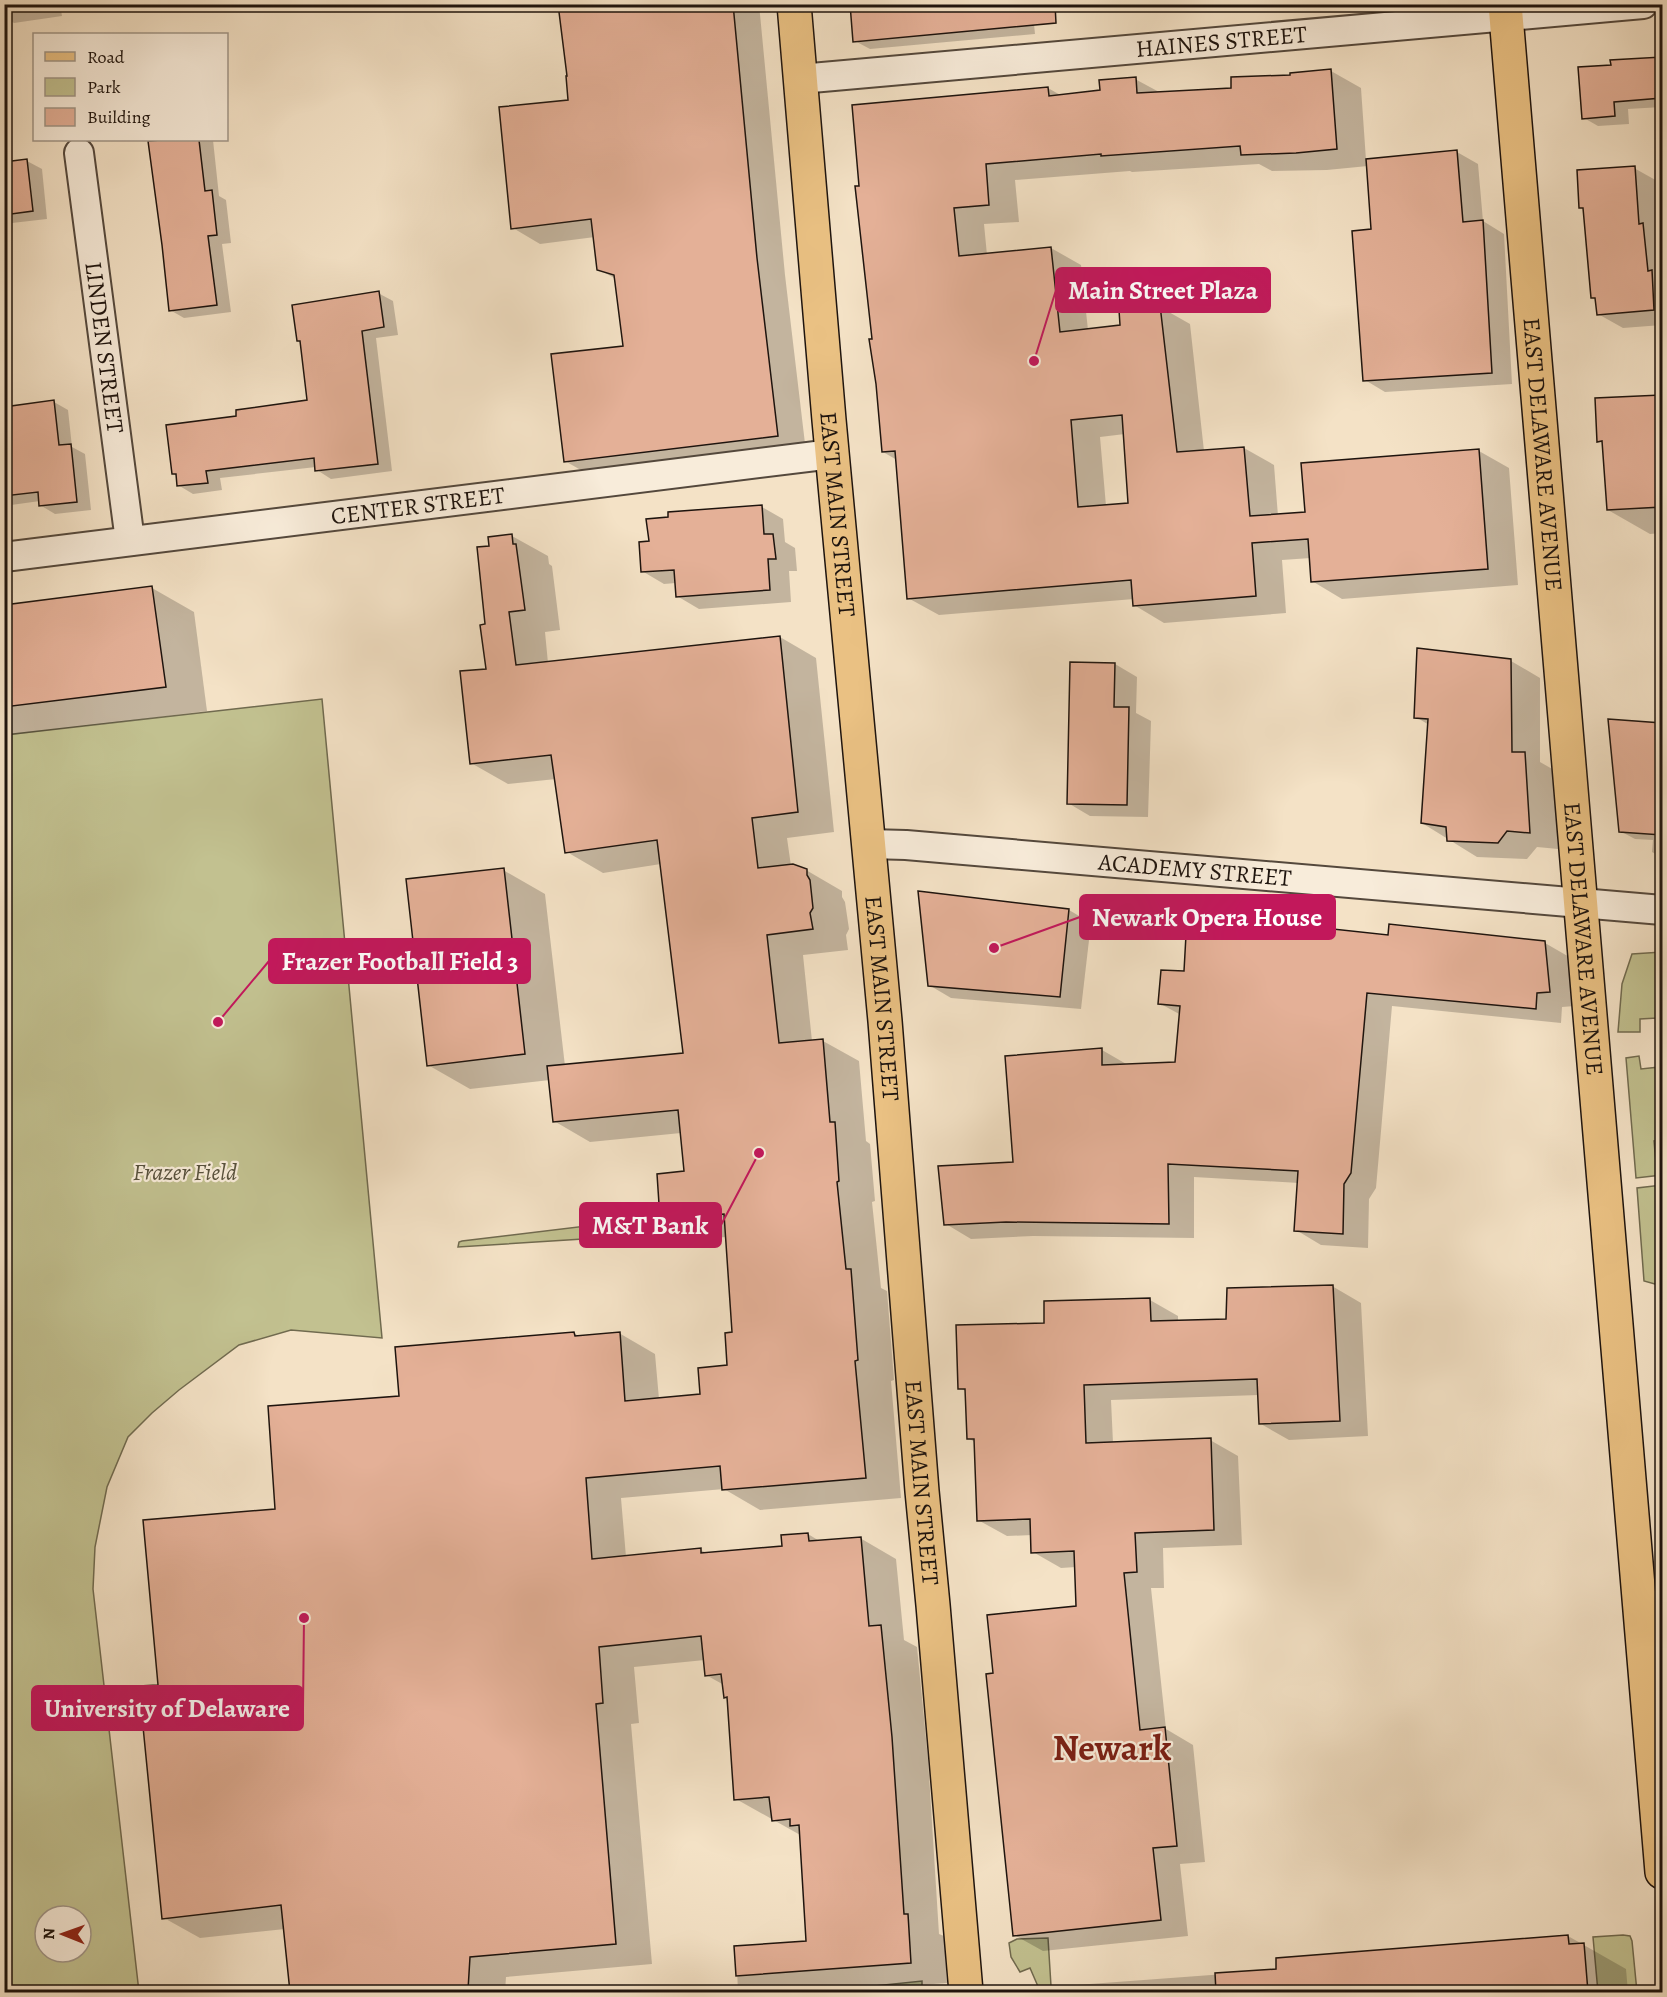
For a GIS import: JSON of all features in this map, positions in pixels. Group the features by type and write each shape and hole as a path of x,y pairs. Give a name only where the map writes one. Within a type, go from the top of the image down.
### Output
{"main road":[{"name":"EAST MAIN STREET","path":"794,4 832,454 869,844 966,1992"},
{"name":"EAST DELAWARE AVENUE","path":"1505,10 1662,1872"}],"street":[{"name":"HAINES STREET","path":"800,79 1505,10 1643,4"},
{"name":"LINDEN STREET","path":"79,153 130,541"},
{"name":"CENTER STREET","path":"4,557 832,454"},
{"name":"ACADEMY STREET","path":"869,844 906,845 1662,910"}],"green space":[{"name":"Frazer Field","path":"322,699 382,1338 291,1330 239,1345 179,1390 128,1437 107,1487 95,1547 93,1589 139,1992 5,1992 5,735"},
{"path":"1662,952 1662,1027 1657,1027 1657,1018 1640,1019 1640,1032 1618,1032 1622,984 1632,954"},
{"path":"1639,1056 1641,1069 1659,1067 1659,1057 1662,1057 1662,1140 1654,1141 1657,1173 1662,1173 1662,1175 1636,1178 1626,1058"},
{"path":"1662,1185 1662,1286 1644,1281 1637,1188"},
{"path":"644,1219 646,1235 458,1247 459,1242 462,1241"},
{"path":"1630,1936 1632,1941 1637,1992 1598,1992 1593,1937"},
{"path":"1048,1938 1051,1986 1048,1986 1048,1992 1039,1992 1030,1968 1020,1972 1011,1957 1009,1943 1017,1939"},
{"path":"922,1981 922,1992 846,1992 846,1989"}],"building":[{"path":"558,4 733,4 757,258 778,436 564,462 551,354 623,346 614,275 597,270 591,219 511,229 499,107 568,100"},
{"path":"850,4 1055,4 1056,23 853,42"},
{"path":"1662,57 1662,98 1614,102 1615,116 1582,119 1578,67 1611,65 1610,60"},
{"path":"1331,69 1337,149 1241,155 1240,146 1101,156 1101,154 986,164 989,205 954,208 959,256 1051,247 1060,332 1120,325 1119,310 1160,305 1177,452 1244,447 1250,516 1305,512 1301,463 1479,449 1488,569 1311,582 1308,539 1252,543 1256,596 1133,606 1131,580 907,599 895,451 882,452 876,384 869,339 872,339 855,186 859,186 852,105 1048,87 1049,96 1100,90 1099,80 1136,77 1137,93 1231,88 1231,77 1290,75 1290,73","holes":["1122,415 1128,503 1078,507 1071,420"]},
{"path":"148,141 199,141 205,191 212,190 217,235 208,236 217,305 169,311"},
{"path":"1457,150 1463,222 1483,220 1492,373 1363,381 1352,231 1371,229 1366,159"},
{"path":"27,159 33,211 4,215 4,162"},
{"path":"1635,166 1639,224 1643,223 1648,271 1652,270 1654,310 1597,315 1595,298 1591,298 1583,208 1579,208 1577,170"},
{"path":"379,291 384,327 362,331 378,464 315,471 314,458 206,471 208,483 177,486 176,474 172,474 166,425 236,416 236,410 307,400 300,341 297,341 292,305"},
{"path":"1661,395 1662,507 1607,510 1602,441 1597,442 1595,398"},
{"path":"54,400 59,445 71,444 77,502 39,506 38,492 4,496 4,407"},
{"path":"762,505 764,534 773,534 776,559 768,559 770,590 676,597 674,570 641,572 639,542 649,541 646,519 668,517 668,512"},
{"path":"512,534 513,544 516,544 525,610 509,612 516,665 780,636 798,812 752,818 758,868 793,864 807,869 810,880 813,908 810,913 813,929 767,935 779,1043 823,1039 830,1122 835,1122 839,1181 837,1182 846,1269 851,1269 858,1360 855,1361 866,1478 722,1490 720,1466 586,1478 592,1559 701,1548 701,1553 782,1546 781,1535 808,1533 809,1541 861,1537 869,1626 881,1625 892,1737 904,1914 908,1914 911,1963 736,1976 734,1946 806,1941 799,1825 790,1826 790,1819 772,1821 769,1797 734,1800 727,1697 724,1698 721,1674 705,1676 701,1636 599,1647 603,1703 596,1704 616,1944 470,1957 468,1990 458,1989 458,1992 290,1992 281,1905 162,1919 139,1686 158,1685 143,1520 275,1509 268,1406 399,1396 395,1347 574,1332 575,1336 620,1332 625,1401 700,1394 698,1368 727,1365 725,1333 732,1332 724,1214 660,1219 657,1174 684,1171 678,1110 553,1122 547,1066 683,1053 657,840 565,853 551,755 470,764 460,671 486,669 480,625 485,624 477,547 489,546 488,537"},
{"path":"152,586 166,687 4,707 4,605"},
{"path":"1417,648 1511,659 1512,752 1525,752 1530,833 1507,831 1498,843 1447,841 1446,827 1421,823 1428,719 1414,718"},
{"path":"1070,662 1115,663 1114,707 1129,707 1127,805 1067,804"},
{"path":"1608,719 1662,723 1662,835 1619,832"},
{"path":"504,868 525,1054 427,1066 406,879"},
{"path":"918,891 1069,909 1060,997 928,986"},
{"path":"1187,917 1388,935 1389,924 1545,941 1550,992 1537,993 1536,1009 1367,993 1351,1173 1344,1184 1343,1234 1294,1231 1298,1171 1168,1164 1169,1224 1006,1222 944,1225 938,1166 1013,1162 1005,1056 1102,1048 1102,1065 1175,1062 1180,1006 1158,1004 1161,970 1184,971"},
{"path":"1333,1285 1340,1421 1259,1424 1257,1379 1084,1385 1086,1443 1211,1438 1214,1530 1135,1533 1137,1572 1124,1573 1140,1730 1165,1727 1177,1846 1153,1848 1161,1920 1013,1936 986,1674 993,1673 987,1615 1076,1606 1074,1551 1031,1553 1030,1519 977,1521 974,1439 967,1439 965,1389 958,1389 956,1325 1044,1323 1044,1301 1150,1298 1151,1321 1226,1319 1227,1288"},
{"path":"1568,1935 1569,1944 1584,1943 1588,1992 1216,1992 1215,1973 1276,1969 1276,1958"}],"place":[{"name":"Main Street Plaza","path":"1034,361"},
{"name":"Newark Opera House","path":"994,948"},
{"name":"Frazer Football Field 3","path":"218,1022"},
{"name":"M&T Bank","path":"759,1153"},
{"name":"University of Delaware","path":"304,1618"}],"district":[{"name":"Newark","path":"1112,1747"}]}
